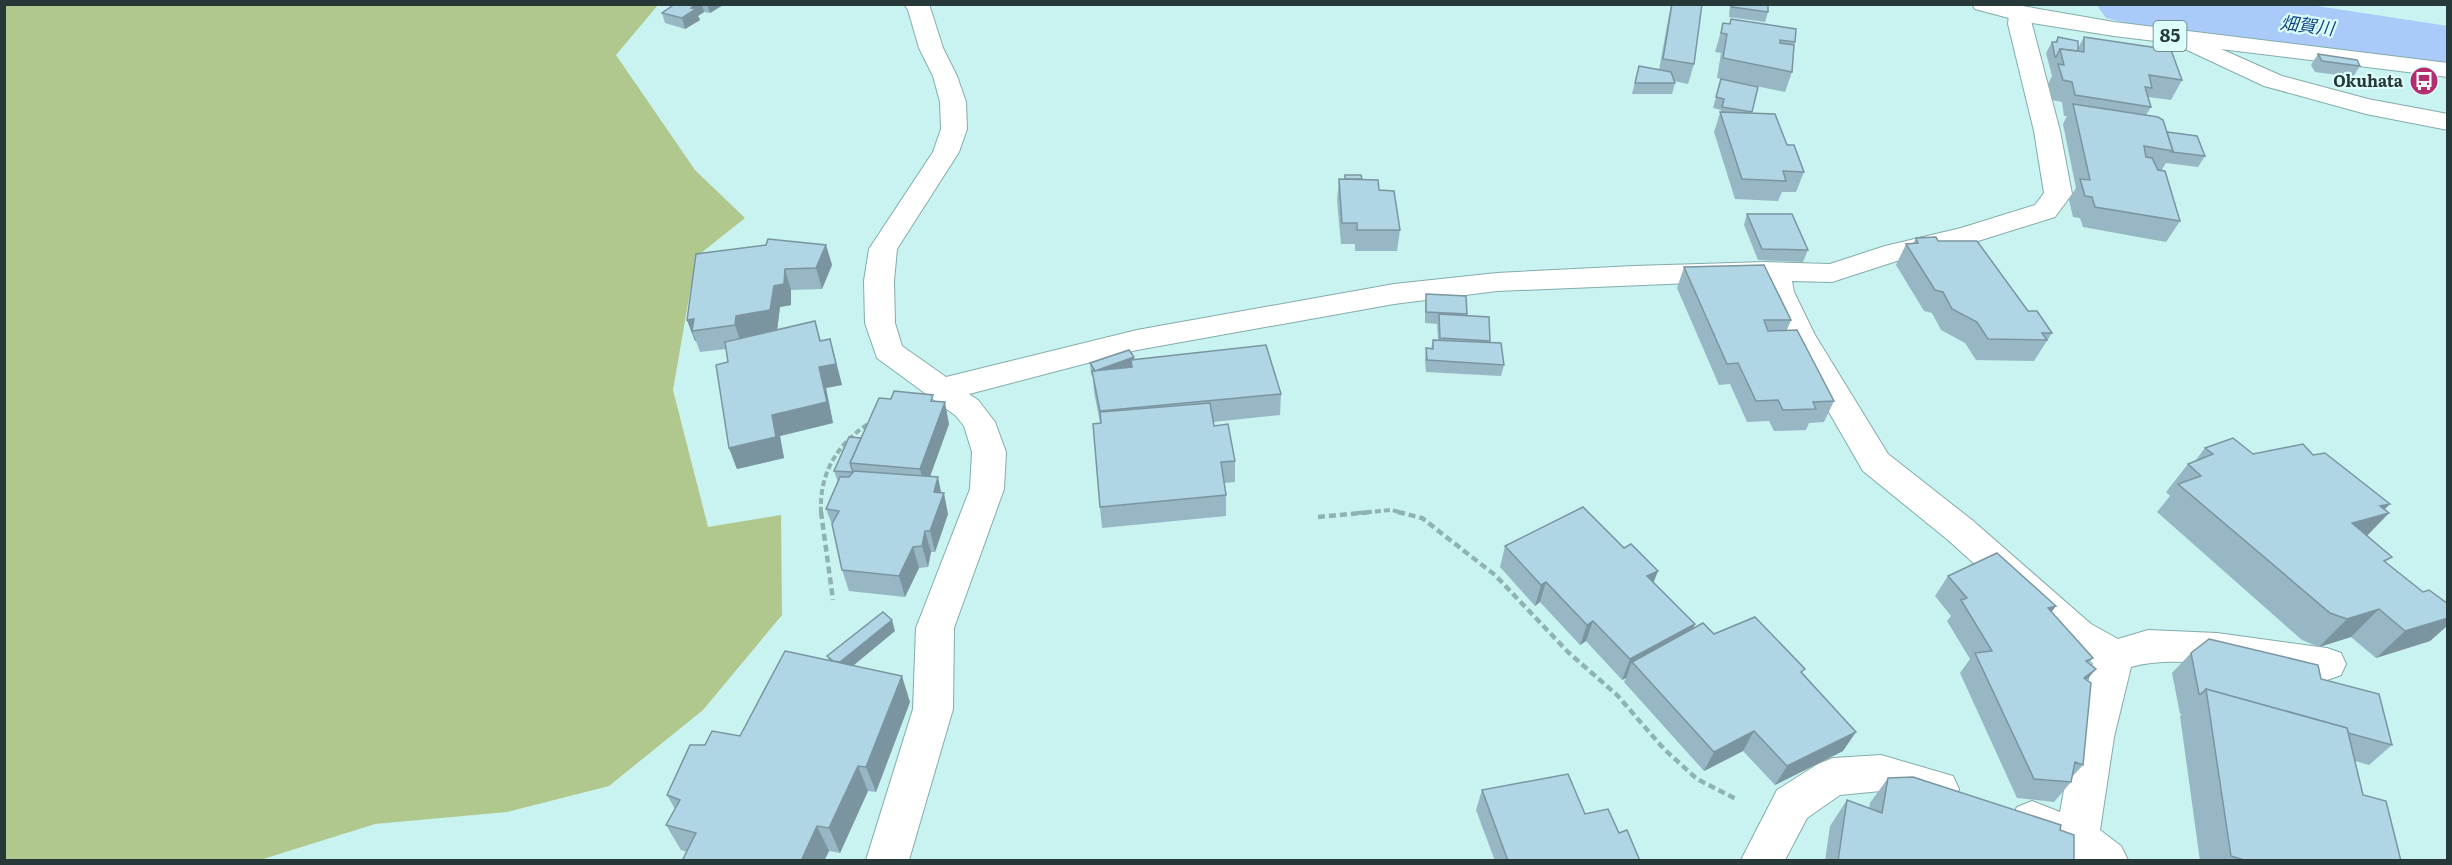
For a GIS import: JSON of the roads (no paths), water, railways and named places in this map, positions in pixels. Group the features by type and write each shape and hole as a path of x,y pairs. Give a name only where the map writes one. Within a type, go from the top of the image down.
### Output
{"street":[{"path":"887,861 933,709 935,628 969,543 987,489 989,452 979,422 967,408 938,386 912,371 888,351 880,323 879,281 883,249 946,152 954,129 950,93 915,4"},
{"name":"85","path":"1983,4 2020,14 2178,37 2448,70"},
{"path":"938,386 1137,340 1394,294 1497,282 1774,271 1832,273 1895,252 1968,235 2045,211 2058,194 2047,131 2020,24 2020,14"},
{"path":"2178,37 2273,81 2366,106 2448,122"},
{"path":"1774,271 1779,292 1800,336 1862,436 1875,462 1960,530 2078,635 2114,656 2148,646 2217,649 2327,664"},
{"path":"1762,861 1792,804 1833,777 1881,773 1985,803 2092,849 2094,737 2114,656"}],"waterway":[{"name":"畑賀川","path":"2130,4 2349,31 2448,48"}],"place":[{"name":"Okuhata","path":"2424,81"}]}
